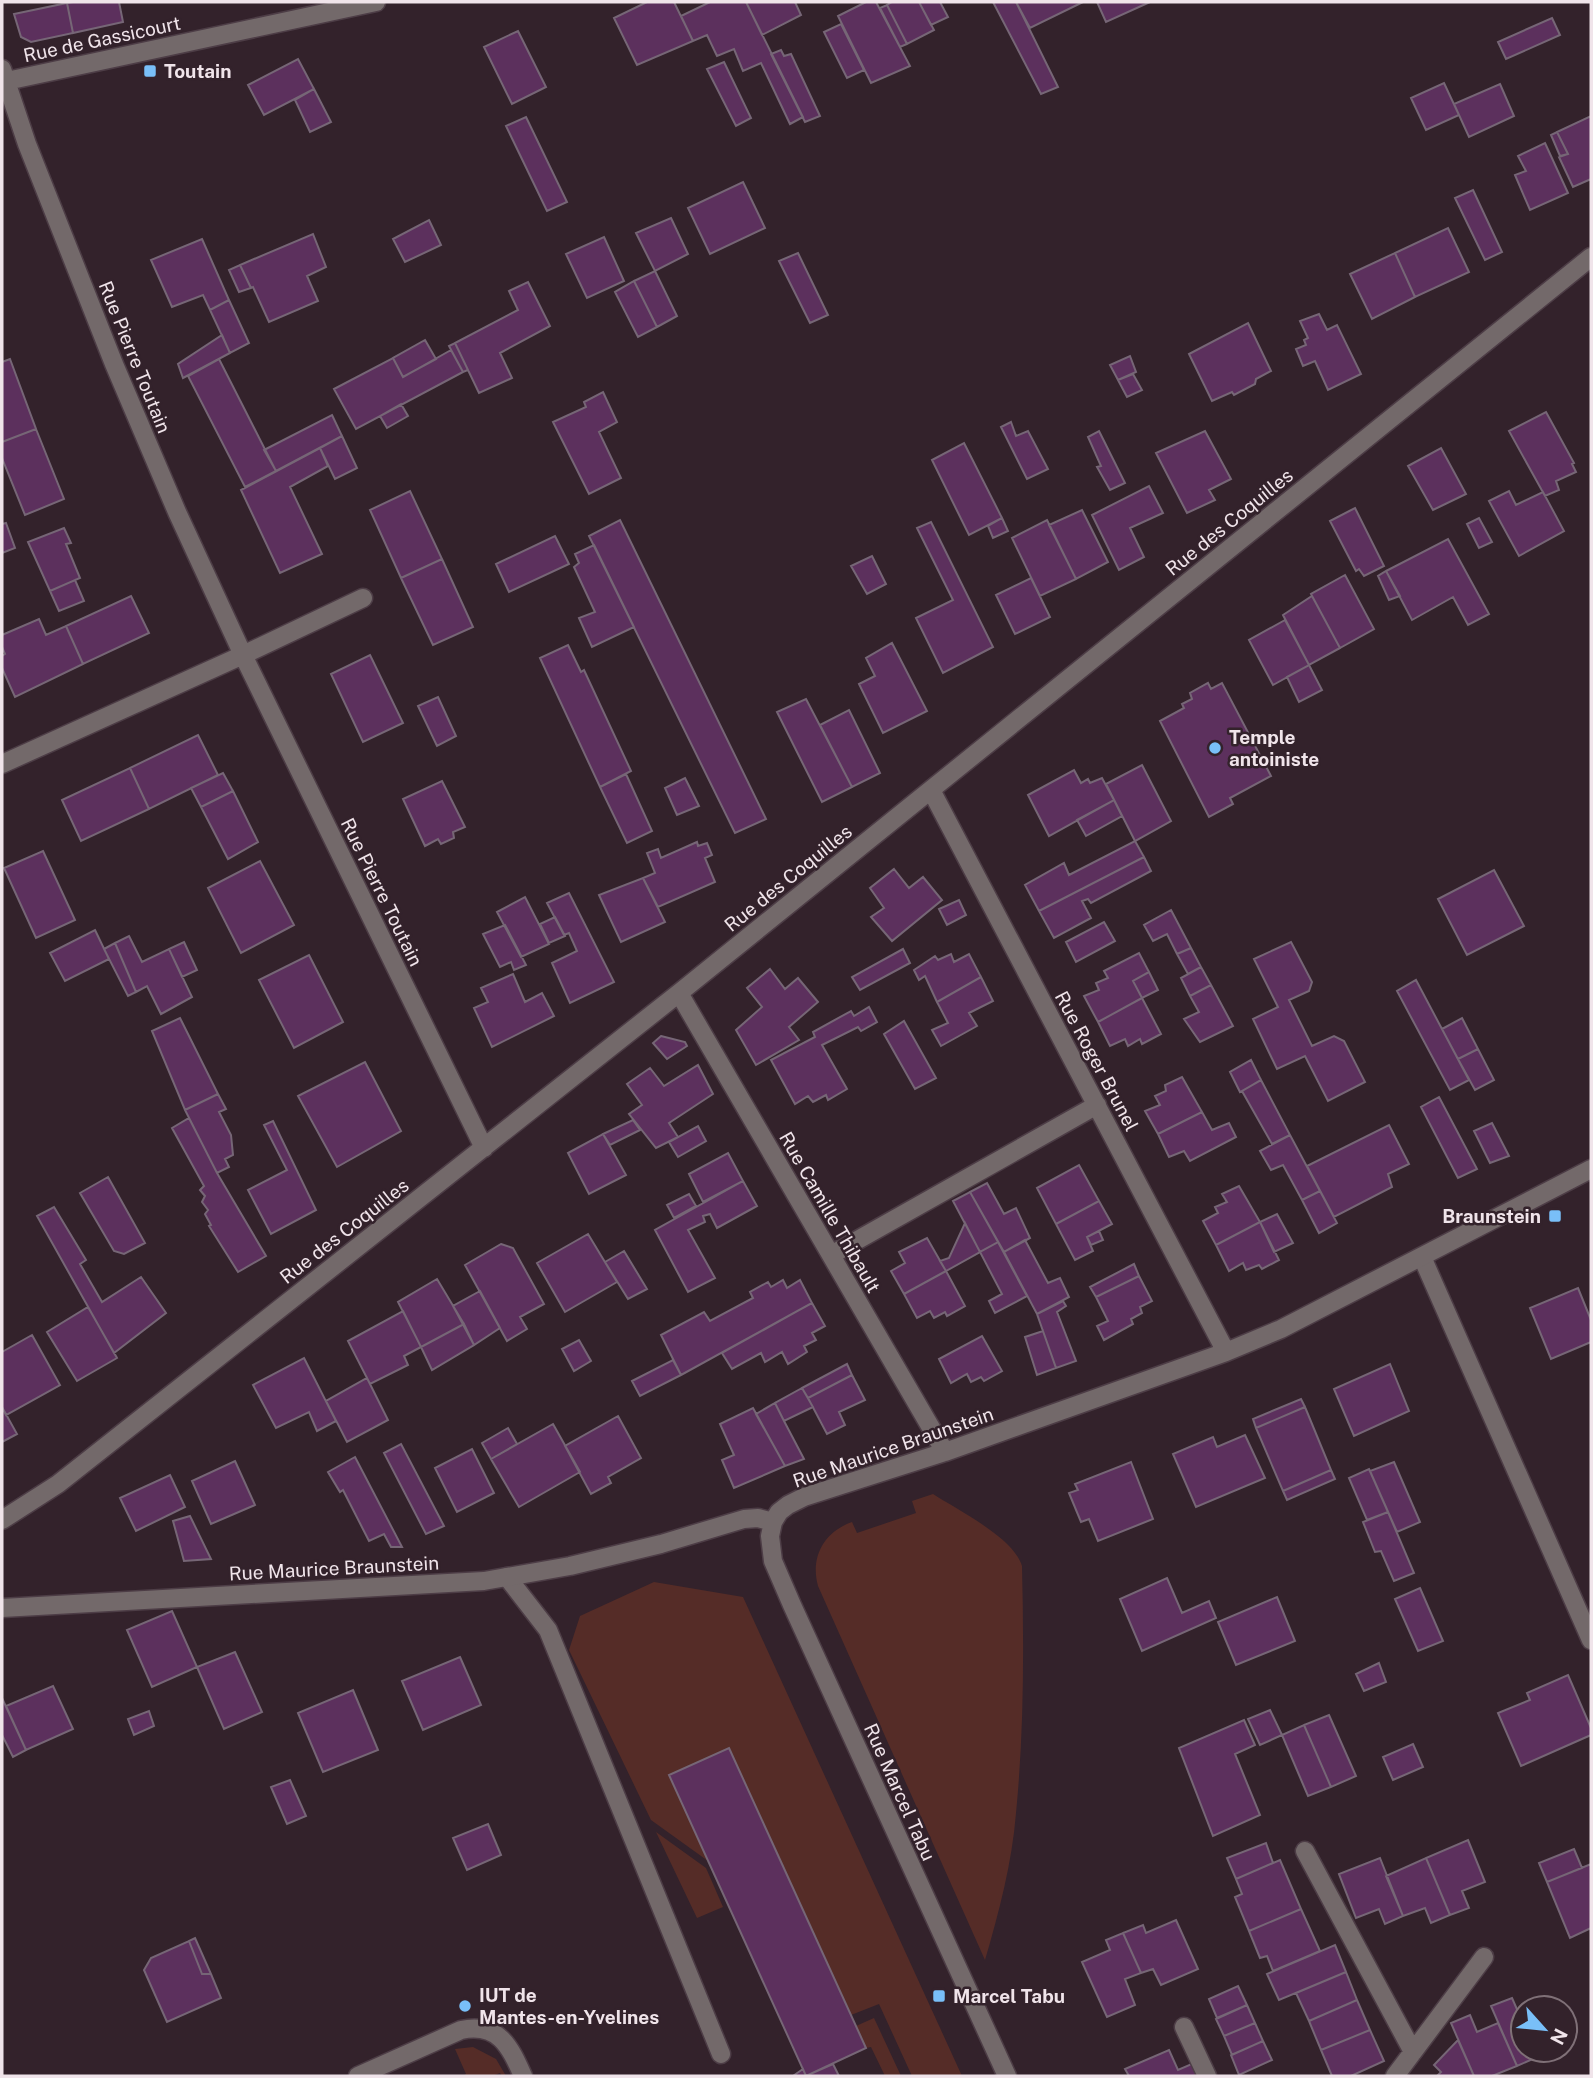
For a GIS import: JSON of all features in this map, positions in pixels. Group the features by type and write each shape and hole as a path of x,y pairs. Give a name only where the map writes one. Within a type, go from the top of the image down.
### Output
{"street":[{"name":"Rue de Gassicourt","path":"3,77 376,2"},
{"name":"Rue Pierre Toutain","path":"3,77 114,364 177,512 243,656 484,1148"},
{"name":"Rue des Coquilles","path":"2,1520 58,1484 484,1148 1591,257"},
{"path":"2,764 243,656 363,598"},
{"name":"Rue Roger Brunel","path":"931,790 1226,1352"},
{"name":"Rue Camille Thibault","path":"678,993 945,1452"},
{"path":"831,1255 1097,1105"},
{"name":"Rue Maurice Braunstein","path":"2,1608 484,1581 609,1557 744,1519 758,1518 773,1522 779,1512 804,1497 945,1452 1226,1352 1281,1329 1591,1169"},
{"path":"1422,1257 1591,1640"},
{"name":"Rue Marcel Tabu","path":"773,1522 770,1536 773,1561 1007,2076"},
{"path":"507,1577 548,1630 721,2054"},
{"path":"1305,1851 1413,2052"},
{"path":"1395,2076 1484,1958"},
{"path":"1184,2026 1206,2076"},
{"path":"358,2076 473,2027 484,2029 504,2041 512,2050 523,2076"}],"shaded area":[{"path":"933,1494 997,1535 1017,1556 1022,1566 1023,1690 1016,1813 1004,1887 985,1960 818,1586 816,1575 821,1547 842,1526 852,1522 857,1533 916,1513 912,1501"},
{"path":"654,1582 743,1597 962,2076 912,2076 879,2004 851,2015 729,1748 669,1776 708,1861 651,1820 569,1650 580,1616"},
{"path":"656,1832 706,1868 723,1907 697,1918"},
{"path":"874,2018 901,2076 885,2076 871,2047 866,2048 856,2026"},
{"path":"473,2047 496,2059 506,2076 500,2073 492,2076 463,2076 466,2074 455,2049"}],"building":[{"path":"119,2 123,22 73,33 67,3"},
{"path":"647,2 674,2 693,41 637,65 614,18"},
{"path":"710,2 746,2 803,117 790,124 761,63 743,71 734,49 717,56 707,35 693,41 681,16"},
{"path":"746,2 795,2 801,15 762,35"},
{"path":"866,2 876,2 910,66 871,83 838,16"},
{"path":"892,2 919,2 934,30 907,44 887,5"},
{"path":"919,2 940,2 948,17 931,25"},
{"path":"993,2 1016,2 1058,87 1041,94"},
{"path":"1016,2 1083,2 1030,28"},
{"path":"1097,2 1150,2 1106,22"},
{"path":"67,3 73,33 31,42 21,37 14,14"},
{"path":"887,5 907,44 900,47 880,8"},
{"path":"1552,18 1560,35 1506,59 1498,42"},
{"path":"841,24 864,70 847,78 824,32"},
{"path":"518,31 546,87 512,104 484,47"},
{"path":"781,50 784,56 791,54 820,116 805,122 771,54"},
{"path":"298,59 314,89 264,115 248,85"},
{"path":"724,62 751,118 736,126 707,69"},
{"path":"1444,83 1459,115 1426,130 1411,98"},
{"path":"1500,84 1514,116 1469,137 1454,104"},
{"path":"314,89 331,122 310,132 295,100"},
{"path":"1591,116 1591,179 1573,187 1559,157 1568,154 1557,132"},
{"path":"526,117 567,202 547,211 506,126"},
{"path":"1557,132 1568,154 1560,156 1551,135"},
{"path":"1545,143 1568,193 1530,210 1515,175 1526,171 1518,156"},
{"path":"743,182 765,228 710,254 688,208"},
{"path":"1473,190 1502,252 1485,260 1455,198"},
{"path":"671,218 688,254 655,271 636,233"},
{"path":"429,220 441,245 405,262 393,239"},
{"path":"1448,228 1469,272 1415,297 1395,253"},
{"path":"313,234 326,267 307,276 318,301 269,322 240,265"},
{"path":"604,237 624,281 587,298 566,254"},
{"path":"202,239 229,300 210,310 203,295 172,307 151,260"},
{"path":"798,253 828,315 810,323 779,261"},
{"path":"1395,253 1415,297 1372,319 1350,274"},
{"path":"240,265 251,288 239,292 229,270"},
{"path":"655,271 677,316 657,327 634,281"},
{"path":"634,281 657,327 638,337 615,292"},
{"path":"528,282 550,326 500,353 512,378 479,393 455,343 518,310 509,291"},
{"path":"229,300 249,343 230,353 210,310"},
{"path":"1319,314 1327,330 1337,325 1361,374 1328,390 1315,361 1303,366 1296,349 1306,345 1304,340 1308,338 1300,321"},
{"path":"1248,323 1271,371 1256,379 1255,384 1234,395 1232,392 1212,401 1189,354"},
{"path":"222,335 230,353 183,378 178,364"},
{"path":"425,340 436,359 403,377 393,358"},
{"path":"455,343 468,370 463,372 449,346"},
{"path":"451,350 463,372 356,429 334,389 393,358 403,377"},
{"path":"1130,356 1136,372 1118,380 1110,365"},
{"path":"10,359 36,429 2,442 2,362"},
{"path":"219,359 276,471 245,487 188,376"},
{"path":"1133,374 1142,390 1127,397 1118,380"},
{"path":"603,392 617,422 599,432 621,478 589,494 553,422 586,407 584,402"},
{"path":"401,404 408,416 387,428 380,416"},
{"path":"1546,412 1574,463 1572,464 1576,472 1556,481 1559,490 1545,496 1509,431"},
{"path":"332,415 342,436 276,471 264,450"},
{"path":"1011,422 1016,436 1028,431 1048,469 1027,479 1001,427"},
{"path":"36,429 64,499 25,515 2,458 2,442"},
{"path":"1099,431 1125,483 1110,490 1097,467 1101,466 1088,437"},
{"path":"1205,431 1231,479 1209,490 1215,500 1187,513 1156,453"},
{"path":"342,436 357,468 335,479 320,448"},
{"path":"964,443 1002,518 969,535 932,460"},
{"path":"320,448 328,466 290,487 322,554 280,573 241,490"},
{"path":"1441,448 1466,494 1433,510 1408,466"},
{"path":"1149,486 1163,513 1130,528 1144,557 1119,570 1092,515"},
{"path":"410,491 442,559 401,578 370,510"},
{"path":"1509,491 1516,505 1543,492 1564,531 1519,556 1489,501"},
{"path":"1355,508 1384,566 1364,576 1359,569 1356,571 1330,521"},
{"path":"1082,510 1108,562 1076,579 1049,525"},
{"path":"1002,518 1008,531 993,538 988,526"},
{"path":"1479,518 1492,542 1479,548 1467,524"},
{"path":"620,520 766,819 735,833 589,536"},
{"path":"1047,520 1076,579 1040,596 1012,538"},
{"path":"931,522 993,647 943,673 916,618 953,600 917,528"},
{"path":"6,523 15,548 2,553 2,524"},
{"path":"64,528 71,543 66,544 80,578 50,591 28,542"},
{"path":"555,536 569,564 509,592 496,564"},
{"path":"1448,539 1489,614 1468,625 1453,597 1412,620 1386,571"},
{"path":"594,545 634,627 592,647 579,618 595,612 574,567 579,563 575,554"},
{"path":"872,556 886,584 867,594 851,566"},
{"path":"442,559 473,627 433,645 401,578"},
{"path":"1386,571 1400,596 1389,600 1378,576"},
{"path":"1345,575 1374,629 1340,648 1311,594"},
{"path":"1031,578 1050,617 1015,634 996,595"},
{"path":"75,580 84,601 59,611 50,591"},
{"path":"131,596 149,633 83,664 66,626"},
{"path":"1312,596 1340,648 1309,665 1283,615"},
{"path":"39,619 46,635 66,626 83,664 15,697 2,668 2,656 5,654 2,635"},
{"path":"1285,620 1309,665 1273,685 1249,640"},
{"path":"892,643 927,711 883,733 859,684 875,676 866,658"},
{"path":"568,645 581,672 584,670 631,771 600,787 540,658"},
{"path":"370,655 403,723 363,742 331,674"},
{"path":"1309,665 1322,690 1299,702 1287,677"},
{"name":"Temple antoiniste","path":"1208,683 1211,689 1222,683 1271,776 1230,798 1233,804 1209,817 1160,721 1184,708 1182,704 1192,699 1190,693"},
{"path":"438,697 456,736 437,746 418,706"},
{"path":"806,699 852,787 822,802 777,712"},
{"path":"849,710 880,773 852,787 820,725"},
{"path":"198,735 218,775 149,809 130,768"},
{"path":"1142,765 1171,821 1135,841 1106,784"},
{"path":"130,768 149,809 81,841 62,800"},
{"path":"1074,770 1081,783 1088,779 1090,783 1102,778 1114,800 1049,836 1028,795"},
{"path":"223,773 233,791 201,807 191,788"},
{"path":"626,774 652,831 627,843 600,787"},
{"path":"685,778 699,806 677,815 665,788"},
{"path":"442,781 465,827 453,832 454,838 441,844 438,839 425,846 403,799"},
{"path":"233,791 258,842 228,859 201,807"},
{"path":"1114,800 1122,816 1086,836 1077,820"},
{"path":"1135,841 1144,857 1039,911 1025,885 1064,863 1069,875"},
{"path":"697,842 698,846 707,843 712,855 705,858 715,882 658,907 643,878 655,873 647,853 658,849 661,858"},
{"path":"43,851 75,920 36,938 4,868"},
{"path":"1144,857 1151,871 1091,903 1088,899 1082,901 1091,918 1054,938 1039,911"},
{"path":"260,861 294,925 241,953 208,888"},
{"path":"894,869 909,888 923,877 942,900 892,941 871,917 884,908 870,888"},
{"path":"1494,870 1524,926 1467,955 1438,899"},
{"path":"643,878 665,922 621,942 599,895"},
{"path":"569,893 614,982 570,1003 552,963 577,951 569,933 564,935 547,903"},
{"path":"525,897 549,944 521,957 497,912"},
{"path":"959,900 966,915 947,925 939,909"},
{"path":"1171,910 1191,948 1177,954 1167,934 1153,941 1144,925"},
{"path":"555,917 565,936 549,943 540,924"},
{"path":"1104,922 1115,941 1076,962 1066,942"},
{"path":"505,925 526,965 514,970 511,962 500,967 483,934"},
{"path":"95,930 109,959 65,981 50,953"},
{"path":"129,936 142,962 169,949 192,997 161,1014 147,986 136,992 115,943"},
{"path":"184,942 197,970 182,977 169,949"},
{"path":"1291,942 1312,982 1309,991 1289,1000 1312,1046 1334,1036 1344,1041 1365,1082 1328,1101 1305,1056 1277,1069 1253,1019 1278,1007 1254,959"},
{"path":"115,943 136,992 128,996 104,949"},
{"path":"1191,948 1201,967 1188,974 1177,954"},
{"path":"903,949 910,963 860,990 852,977"},
{"path":"1139,953 1149,972 1133,981 1142,998 1098,1022 1084,996 1099,990 1096,983 1108,978 1104,971"},
{"path":"951,954 954,962 969,954 981,977 937,1002 925,976 919,980 914,970 935,956 938,960"},
{"path":"309,955 343,1022 294,1048 259,980"},
{"path":"1201,967 1211,985 1190,996 1181,978"},
{"path":"770,969 785,989 798,978 818,1002 789,1027 799,1040 756,1065 736,1030 762,1007 747,988"},
{"path":"1149,972 1158,990 1142,998 1133,981"},
{"path":"513,974 525,1002 542,993 554,1016 492,1047 474,1008 488,1002 481,988"},
{"path":"981,977 993,1001 969,1013 977,1026 941,1046 932,1030 948,1023 937,1002"},
{"path":"1416,980 1469,1080 1450,1090 1397,991"},
{"path":"1211,985 1233,1026 1200,1042 1184,1019 1199,1012 1190,996"},
{"path":"1142,998 1161,1034 1142,1044 1140,1039 1128,1046 1125,1039 1110,1046 1098,1022"},
{"path":"869,1007 877,1022 861,1031 858,1027 822,1045 847,1089 828,1100 826,1095 813,1102 808,1096 795,1104 771,1060 815,1037 813,1032 851,1011 854,1016"},
{"path":"180,1018 218,1094 185,1110 152,1031"},
{"path":"1462,1018 1478,1049 1458,1059 1442,1029"},
{"path":"904,1021 936,1078 915,1089 884,1034"},
{"path":"661,1036 685,1042 687,1046 667,1059 653,1043"},
{"path":"1478,1049 1494,1080 1475,1090 1458,1059"},
{"path":"1251,1060 1261,1080 1240,1092 1230,1072"},
{"path":"365,1062 401,1131 337,1167 298,1096"},
{"path":"698,1065 713,1094 669,1123 678,1137 656,1148 629,1114 642,1105 627,1084 650,1068 664,1086"},
{"path":"1182,1077 1202,1112 1158,1134 1145,1111 1160,1105 1155,1096 1166,1091 1165,1085"},
{"path":"1261,1080 1290,1135 1272,1144 1242,1091"},
{"path":"218,1094 226,1109 219,1112 231,1135 233,1155 225,1159 229,1167 217,1173 185,1110"},
{"path":"1439,1097 1477,1169 1458,1178 1421,1107"},
{"path":"1202,1112 1212,1130 1229,1123 1236,1137 1190,1161 1184,1151 1169,1157 1158,1134"},
{"path":"189,1118 217,1173 266,1256 238,1272 209,1226 211,1225 205,1214 208,1210 202,1202 205,1196 200,1190 204,1186 172,1128"},
{"path":"633,1120 640,1130 610,1145 603,1134"},
{"path":"273,1121 316,1210 271,1234 248,1190 287,1170 264,1125"},
{"path":"1492,1123 1509,1156 1490,1163 1474,1131"},
{"path":"1389,1125 1409,1164 1388,1174 1392,1187 1334,1217 1307,1166"},
{"path":"698,1126 706,1141 678,1157 669,1142"},
{"path":"603,1134 626,1175 589,1194 568,1153"},
{"path":"1290,1135 1320,1191 1302,1200 1283,1165 1271,1170 1260,1151"},
{"path":"728,1153 743,1181 703,1202 689,1174"},
{"path":"1079,1165 1099,1201 1056,1224 1037,1188"},
{"path":"108,1177 145,1243 124,1254 114,1251 80,1193"},
{"path":"743,1181 757,1206 717,1228 710,1214 703,1216 705,1222 688,1230 715,1278 688,1292 655,1230"},
{"path":"987,1183 1004,1214 1016,1208 1030,1238 1004,1252 970,1192"},
{"path":"1239,1186 1260,1222 1216,1245 1203,1221 1218,1213 1215,1207 1227,1202 1222,1194"},
{"path":"1320,1191 1337,1223 1319,1233 1302,1200"},
{"path":"970,1192 998,1242 980,1252 953,1201"},
{"path":"689,1194 696,1206 674,1218 667,1205"},
{"path":"1099,1201 1112,1224 1087,1237 1093,1251 1075,1260 1056,1224"},
{"path":"54,1207 86,1260 80,1264 102,1302 141,1277 166,1313 114,1353 37,1216"},
{"path":"1277,1214 1293,1243 1274,1252 1260,1222"},
{"path":"1260,1222 1279,1260 1262,1269 1259,1265 1246,1270 1243,1263 1229,1271 1216,1245"},
{"path":"965,1223 980,1252 946,1271 940,1261 949,1258"},
{"path":"1099,1231 1103,1240 1091,1245 1087,1237"},
{"path":"588,1234 617,1282 565,1312 537,1263"},
{"path":"927,1238 946,1271 904,1294 891,1271 905,1263 899,1252"},
{"path":"1025,1240 1048,1283 1060,1278 1069,1297 1037,1314 1004,1252"},
{"path":"998,1242 1027,1296 995,1313 989,1301 1002,1294 980,1252"},
{"path":"501,1244 513,1248 544,1304 520,1317 527,1329 507,1341 465,1265"},
{"path":"624,1251 647,1289 628,1299 605,1262"},
{"path":"1134,1264 1139,1276 1096,1297 1090,1287"},
{"path":"946,1271 965,1306 947,1316 945,1312 934,1318 930,1311 917,1318 904,1294"},
{"path":"1139,1276 1152,1301 1140,1307 1142,1313 1131,1319 1133,1324 1104,1340 1097,1326 1108,1321 1096,1297"},
{"path":"437,1279 464,1324 421,1347 398,1302"},
{"path":"783,1280 787,1288 800,1280 812,1303 681,1375 661,1335 704,1312 710,1321 753,1298 750,1292 768,1282 771,1287"},
{"path":"1578,1288 1591,1320 1591,1342 1551,1359 1530,1308"},
{"path":"480,1291 500,1328 474,1345 453,1306"},
{"path":"1063,1301 1066,1306 1057,1312 1076,1361 1056,1368 1037,1314"},
{"path":"812,1303 825,1326 812,1333 816,1340 804,1346 807,1352 788,1364 782,1352 765,1362 761,1353 732,1369 722,1353"},
{"path":"88,1307 117,1358 77,1381 47,1332"},
{"path":"403,1311 421,1347 404,1356 408,1365 370,1384 348,1341"},
{"path":"464,1324 474,1345 432,1370 421,1347"},
{"path":"1043,1331 1056,1368 1037,1375 1025,1337"},
{"path":"32,1335 60,1385 6,1415 2,1407 2,1352"},
{"path":"982,1336 1002,1371 984,1381 981,1377 971,1382 967,1374 951,1383 939,1359"},
{"path":"579,1340 591,1361 574,1371 562,1349"},
{"path":"304,1358 336,1421 317,1431 309,1412 276,1428 253,1385"},
{"path":"673,1360 681,1375 640,1396 632,1381"},
{"path":"847,1364 852,1375 808,1398 802,1388"},
{"path":"1390,1364 1409,1411 1354,1436 1334,1389"},
{"path":"852,1375 865,1400 839,1412 845,1425 827,1434 808,1398"},
{"path":"367,1378 388,1420 347,1442 326,1401"},
{"path":"802,1388 813,1407 784,1421 775,1403"},
{"path":"1301,1399 1305,1407 1256,1428 1253,1419"},
{"path":"775,1403 804,1459 785,1466 756,1414"},
{"path":"2,1407 17,1434 2,1442"},
{"path":"1305,1407 1331,1470 1283,1491 1256,1428"},
{"path":"753,1408 785,1466 734,1488 722,1460 734,1455 720,1424"},
{"path":"618,1416 641,1458 608,1477 611,1483 591,1494 565,1446"},
{"path":"553,1424 580,1472 519,1507 491,1459"},
{"path":"508,1428 517,1444 491,1459 482,1443"},
{"path":"1245,1435 1265,1478 1196,1507 1173,1454 1213,1437 1217,1447"},
{"path":"401,1444 444,1526 426,1534 384,1453"},
{"path":"472,1449 494,1493 457,1512 435,1468"},
{"path":"355,1457 402,1547 391,1547 384,1534 369,1541 343,1490 340,1492 328,1472"},
{"path":"235,1461 255,1505 211,1524 192,1481"},
{"path":"1131,1462 1153,1519 1098,1541 1089,1519 1081,1522 1069,1493 1078,1490 1075,1484"},
{"path":"1394,1462 1420,1522 1397,1532 1370,1471"},
{"path":"1369,1469 1388,1512 1367,1520 1349,1478"},
{"path":"1331,1470 1335,1479 1287,1500 1283,1491"},
{"path":"170,1475 185,1507 136,1531 120,1498"},
{"path":"1388,1512 1414,1573 1394,1581 1381,1551 1375,1552 1363,1522"},
{"path":"190,1516 211,1559 184,1561 173,1521"},
{"path":"1167,1578 1182,1613 1209,1601 1216,1618 1142,1651 1120,1599"},
{"path":"1420,1588 1443,1641 1418,1651 1395,1599"},
{"path":"1277,1597 1295,1641 1236,1665 1218,1622"},
{"path":"172,1611 197,1667 152,1687 127,1630"},
{"path":"235,1652 262,1712 224,1729 197,1667"},
{"path":"460,1657 481,1705 423,1730 402,1681"},
{"path":"1379,1663 1386,1682 1364,1691 1356,1674"},
{"path":"1568,1675 1591,1728 1591,1735 1521,1766 1498,1713 1530,1700 1527,1693"},
{"path":"53,1686 73,1729 26,1750 6,1706"},
{"path":"353,1690 378,1750 323,1772 298,1713"},
{"path":"2,1698 26,1750 13,1757 2,1735"},
{"path":"1270,1710 1282,1735 1260,1745 1248,1719"},
{"path":"149,1711 154,1726 134,1735 128,1719"},
{"path":"1329,1715 1356,1776 1331,1787 1304,1725"},
{"path":"1244,1720 1255,1745 1235,1754 1260,1815 1213,1836 1179,1748"},
{"path":"1304,1725 1331,1787 1308,1796 1282,1735"},
{"path":"1413,1744 1423,1767 1393,1780 1383,1757"},
{"path":"729,1748 866,2048 806,2076 669,1775"},
{"path":"290,1780 306,1816 287,1824 271,1787"},
{"path":"488,1824 501,1855 467,1870 453,1838"},
{"path":"1468,1840 1485,1882 1462,1891 1469,1908 1450,1915 1426,1858"},
{"path":"1266,1843 1273,1863 1236,1879 1227,1858"},
{"path":"1574,1849 1582,1868 1547,1882 1539,1863"},
{"path":"1380,1858 1403,1916 1385,1924 1379,1909 1356,1918 1339,1874"},
{"path":"1426,1858 1450,1915 1431,1923 1425,1908 1403,1916 1386,1876"},
{"path":"1280,1860 1301,1909 1249,1931 1235,1897 1242,1894 1236,1879"},
{"path":"1591,1864 1591,1928 1570,1938 1547,1882"},
{"path":"1301,1909 1320,1951 1273,1971 1267,1956 1260,1958 1249,1931"},
{"path":"1176,1920 1198,1969 1161,1985 1153,1969 1141,1973 1123,1933 1143,1925 1146,1933"},
{"path":"1123,1933 1141,1973 1125,1979 1135,2005 1107,2017 1082,1962 1110,1950 1106,1940"},
{"path":"195,1938 211,1974 202,1974 189,1941"},
{"path":"189,1941 202,1974 211,1974 221,1998 167,2022 144,1970 151,1958"},
{"path":"1335,1945 1346,1972 1279,2000 1267,1974"},
{"path":"1346,1972 1357,2000 1309,2021 1296,1993"},
{"path":"1238,1986 1247,2005 1217,2018 1209,1999"},
{"path":"1509,1999 1509,2048 1491,2006"},
{"path":"1357,2000 1370,2030 1321,2050 1309,2021"},
{"path":"1247,2005 1255,2023 1224,2036 1216,2019"},
{"path":"1470,2015 1477,2032 1498,2023 1509,2048 1509,2064 1517,2066 1492,2076 1474,2076 1451,2023"},
{"path":"1255,2023 1263,2041 1232,2055 1224,2036"},
{"path":"1370,2030 1384,2061 1351,2076 1332,2076 1321,2050"},
{"path":"1458,2040 1474,2076 1437,2076 1441,2072 1434,2065"},
{"path":"1263,2041 1272,2060 1239,2075 1231,2055"},
{"path":"1169,2050 1178,2070 1194,2063 1200,2076 1129,2076 1125,2069"},
{"path":"833,2064 839,2076 806,2076"},
{"path":"803,2069 806,2076 793,2076"}],"place":[{"name":"Toutain","path":"150,71"},
{"name":"Temple antoiniste","path":"1215,748"},
{"name":"Braunstein","path":"1555,1216"},
{"name":"Marcel Tabu","path":"939,1996"},
{"name":"IUT de Mantes-en-Yvelines","path":"465,2006"}]}
